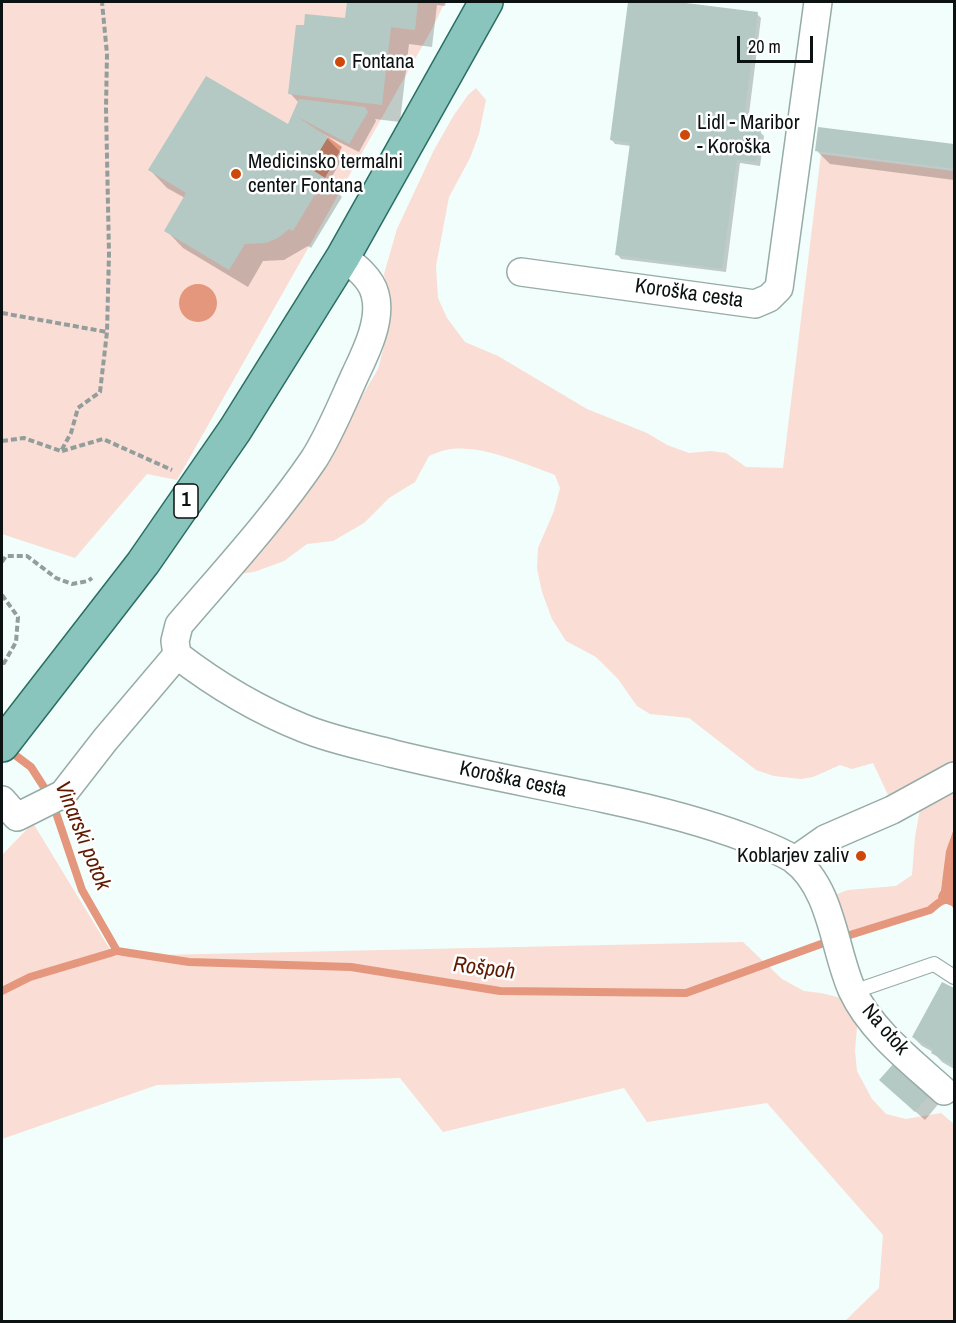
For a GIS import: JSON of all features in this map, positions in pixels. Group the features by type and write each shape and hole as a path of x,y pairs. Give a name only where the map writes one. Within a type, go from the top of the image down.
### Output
{"main road":[{"name":"1","path":"6,739 143,563 235,430 343,257 486,2"}],"street":[{"name":"Koroška cesta","path":"521,272 755,304 769,298 780,288 818,2"},
{"path":"19,808 63,794 177,655 174,641 178,625 257,534 315,457 360,365 370,339 376,313 375,294 362,272 343,257"},
{"name":"Koroška cesta","path":"177,655 208,679 236,696 304,729 423,761 636,806 690,820 755,841 795,860 823,897 829,919"},
{"path":"795,860 825,839 892,810 954,776"},
{"name":"Na otok","path":"829,919 853,992 880,1032 944,1091"}],"lane":[{"path":"853,992 934,964 954,977"}],"path":[{"path":"61,451 71,433 78,408 100,392 107,332 109,254 107,54 102,2"},
{"path":"2,314 107,332"},
{"path":"2,441 24,438 61,451 103,439 173,471"},
{"path":"2,595 18,617 16,642 2,663"}],"shaded area":[{"path":"2,2 445,2 432,29 177,480 147,474 75,558 2,534"},
{"path":"476,88 486,100 479,134 470,158 449,197 436,266 438,298 447,318 465,342 498,356 587,409 647,433 667,445 689,453 711,451 726,453 746,467 783,468 821,154 954,171 954,767 890,799 873,763 852,769 840,765 813,777 801,779 774,776 756,770 689,718 650,714 637,706 618,679 596,657 566,641 552,619 542,592 537,568 538,548 554,511 560,488 555,475 487,452 473,449 444,450 429,456 415,482 389,498 364,523 333,541 307,544 284,561 254,572 238,574 321,466 378,369 390,310 384,274 397,229 434,150 454,115"},
{"path":"328,137 342,147 325,178 309,168"},
{"path":"198,284 205,285 211,290 216,296 216,310 211,316 205,321 198,322 191,321 185,316 180,310 179,303 180,296 185,290 191,285"},
{"path":"954,785 954,828 950,838 939,899 931,906 844,933 835,895 848,890 896,886 912,875 920,809"},
{"path":"33,823 114,956 743,942 782,979 804,991 841,998 858,1016 855,1051 857,1071 872,1099 886,1114 906,1119 941,1113 954,1124 954,1321 845,1321 879,1288 883,1235 767,1103 647,1122 624,1088 443,1132 400,1078 157,1085 2,1139 2,855"},
{"path":"954,828 954,910 952,906 939,901 938,896 941,890 946,851"}],"building":[{"name":"Fontana","path":"347,2 418,2 415,30 391,27 382,105 288,94 296,25 304,25 305,14 345,18"},
{"name":"Lidl - Maribor - Koroška","path":"628,2 678,2 758,12 743,128 761,130 756,162 737,160 722,269 615,255 630,143 610,140"},
{"name":"Medicinsko termalni center Fontana","path":"206,76 288,124 299,99 365,107 368,112 349,144 296,116 328,137 309,168 325,178 293,231 289,229 278,238 266,243 245,244 229,270 164,231 186,193 148,170"},
{"path":"818,127 954,144 954,169 815,151"},
{"path":"942,982 954,988 954,1066 931,1053 933,1049 912,1037"},
{"path":"895,1062 938,1085 915,1112 879,1080"}],"waterway":[{"name":"Vinarski potok","path":"7,749 31,767 51,798 82,890 117,951"},
{"name":"Rošpoh","path":"2,991 30,977 117,951 189,962 351,967 500,991 686,993 821,944 930,910 944,900 954,901"}],"place":[{"name":"Fontana","path":"340,62"},
{"name":"Lidl - Maribor - Koroška","path":"685,135"},
{"name":"Medicinsko termalni center Fontana","path":"236,174"},
{"name":"Koblarjev zaliv","path":"861,856"}]}
